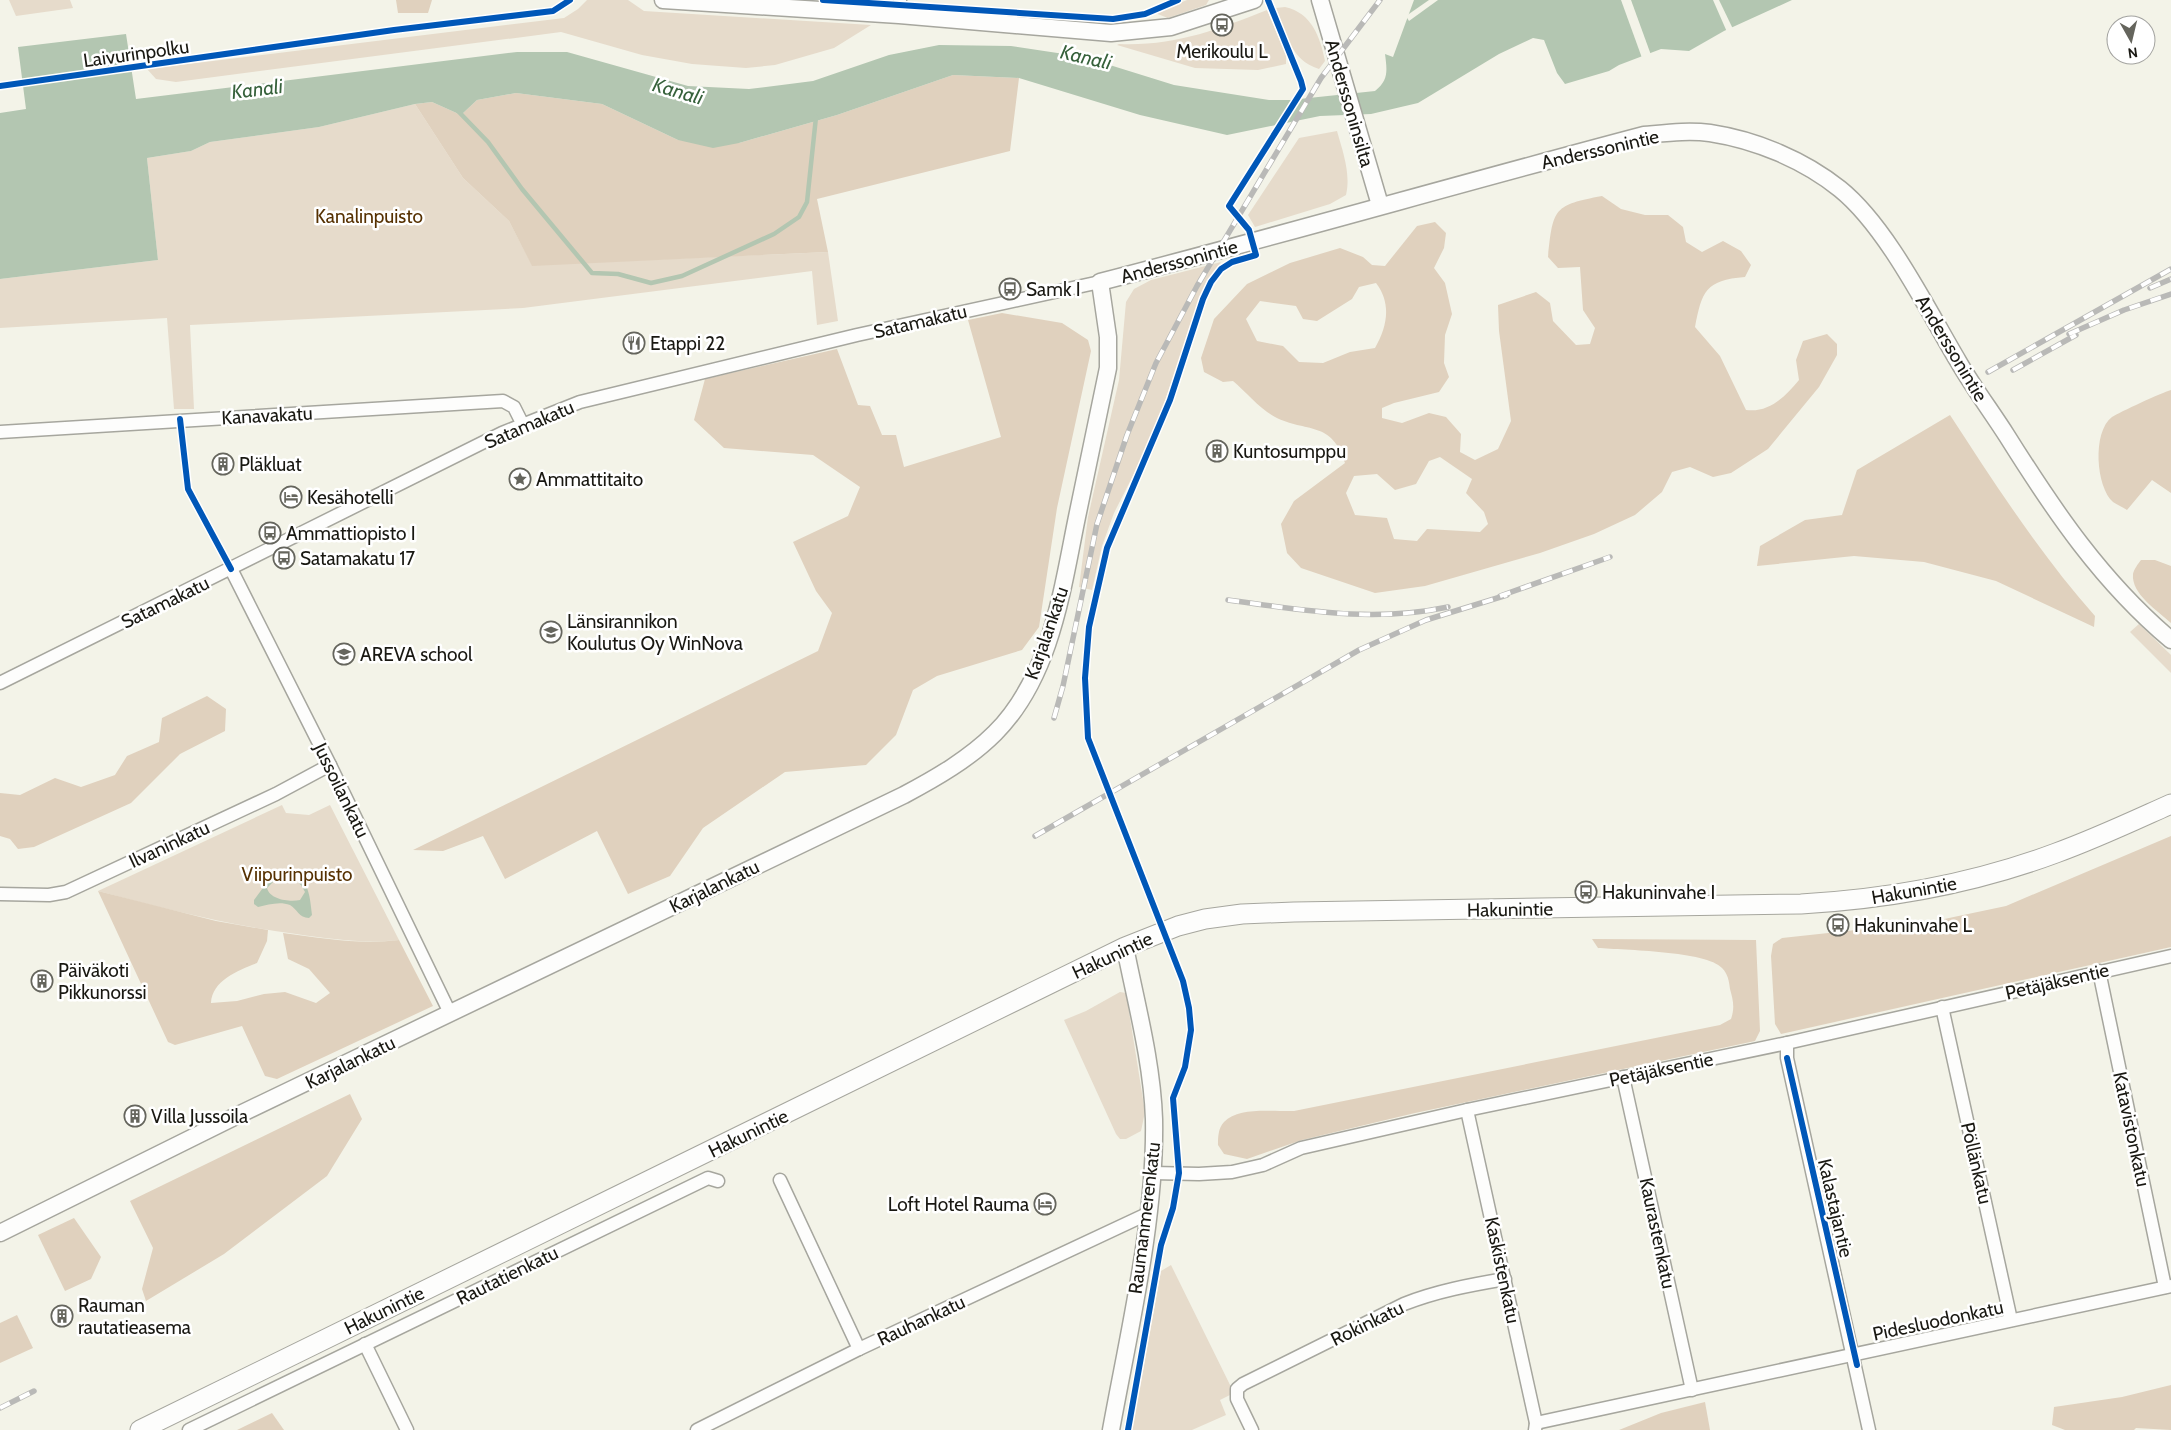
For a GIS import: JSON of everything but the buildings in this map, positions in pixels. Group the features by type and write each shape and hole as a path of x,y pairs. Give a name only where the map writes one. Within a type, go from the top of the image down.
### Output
{"highway":[{"name":"Hakunintie","path":"140,1430 1125,947 1178,926 1242,914 1801,904 1892,896 1955,884 2022,865 2058,853 2171,804"}],"main road":[{"path":"663,0 900,7 1111,33 1171,26 1254,0"},
{"name":"Anderssoninsilta","path":"1320,0 1354,122 1380,205"},
{"name":"Anderssonintie","path":"1100,282 1644,135 1683,132 1710,133 1762,146 1806,166 1841,190 1871,223 1903,267 1962,367 2050,506 2097,567 2171,640"},
{"name":"Karjalankatu","path":"0,1233 450,1013 904,795 945,772 995,733 1016,707 1030,684 1054,622 1061,596 1108,368 1108,328 1100,282"},
{"name":"Raumanmerenkatu","path":"1112,1430 1153,1172 1154,1118 1150,1077 1125,947"}],"street":[{"name":"Satamakatu","path":"0,683 523,424 580,402 857,335 1100,282"},
{"name":"Kanavakatu","path":"0,432 503,401 514,407 523,424"},
{"name":"Jussoilankatu","path":"231,569 330,764 450,1013"},
{"name":"Ilvaninkatu","path":"0,894 49,895 66,892 276,794 330,764"},
{"name":"Petäjäksentie","path":"1153,1172 1199,1174 1232,1172 1263,1165 1301,1148 1467,1110 1787,1043 2171,956"},
{"name":"Katavistonkatu","path":"2099,971 2168,1287"},
{"name":"Pöllänkatu","path":"1942,1007 2012,1320"},
{"name":"Kalastajantie","path":"1787,1043 1787,1058 1854,1354 1869,1430"},
{"name":"Kaurastenkatu","path":"1623,1077 1692,1390"},
{"name":"Kaskistenkatu","path":"1467,1110 1505,1279 1535,1427"},
{"name":"Rautatienkatu","path":"189,1430 708,1178 718,1181"},
{"path":"780,1180 858,1349"},
{"name":"Rauhankatu","path":"697,1430 858,1349 1147,1214"},
{"name":"Rokinkatu","path":"1252,1430 1238,1399 1237,1389 1404,1304 1427,1295 1505,1279"},
{"name":"Pidesluodonkatu","path":"1535,1427 1854,1354 2168,1287"},
{"path":"365,1344 407,1430"}],"green space":[{"path":"9,0 70,0 73,8 16,16"},
{"path":"587,0 628,0 644,11 871,25 834,48 775,65 746,68 692,64 642,55 561,32 176,82 156,79 147,69 564,18 578,9"},
{"path":"1187,0 1209,0 1206,5 1168,18 1155,13"},
{"path":"1285,7 1302,15 1313,27 1325,61 1319,69 1309,65 1302,59 1291,45 1276,8"},
{"path":"1267,10 1286,55 1286,64 1258,70 1195,68 1117,45 1159,42 1195,35"},
{"name":"Kanalinpuisto","path":"415,104 463,178 509,221 532,265 828,252 838,321 817,325 812,271 523,308 190,325 194,409 174,409 167,318 0,328 0,279 158,260 147,158 191,151 210,142 319,127"},
{"path":"1337,131 1347,171 1346,195 1330,204 1255,227 1248,215 1299,138"},
{"path":"1221,262 1207,282 1151,440 1114,513 1102,546 1092,590 1079,587 1088,517 1119,380 1126,302 1134,289 1151,280"},
{"path":"2139,624 2171,655 2171,673 2130,632"},
{"name":"Viipurinpuisto","path":"282,805 286,813 309,815 330,805 399,940 373,941 322,938 246,926 197,916 98,891"},
{"path":"1120,992 1126,993 1145,1112 1141,1131 1126,1139 1120,1139 1116,1134 1064,1020 1086,1011"},
{"path":"1171,1265 1234,1393 1220,1400 1226,1415 1192,1430 1132,1430 1161,1271"}],"shaded area":[{"path":"396,0 432,0 428,13 398,13"},
{"path":"953,75 1019,78 1010,151 817,199 828,252 532,266 509,221 463,178 415,104 432,102 461,115 477,100 516,93 602,104 678,140 739,143 837,115"},
{"path":"1602,196 1621,209 1645,215 1668,215 1683,227 1686,242 1702,252 1723,241 1741,251 1751,265 1745,277 1721,281 1708,290 1700,305 1695,327 1720,356 1746,410 1762,409 1782,398 1799,380 1796,360 1803,341 1827,334 1837,344 1837,355 1819,387 1768,449 1731,473 1713,477 1690,467 1672,472 1662,492 1635,515 1594,534 1540,553 1425,586 1375,593 1301,568 1287,553 1281,524 1294,501 1345,463 1340,449 1325,434 1286,422 1269,414 1233,381 1223,382 1204,372 1201,358 1214,319 1247,284 1290,263 1340,248 1363,257 1372,265 1385,266 1417,226 1435,222 1446,233 1444,248 1434,268 1445,283 1452,314 1445,335 1444,363 1449,377 1439,392 1394,403 1382,408 1382,418 1402,423 1429,413 1446,417 1461,434 1460,452 1475,460 1498,449 1511,421 1499,331 1498,305 1536,292 1550,303 1553,321 1576,345 1590,344 1595,328 1583,310 1580,267 1558,268 1548,257 1552,228 1559,212 1565,206","holes":["1376,283 1384,299 1386,316 1385,324 1375,348 1350,352 1323,363 1299,362 1283,346 1257,341 1246,319 1260,301 1296,306 1303,319 1317,321 1352,299 1359,287","1440,457 1472,479 1466,493 1484,512 1488,524 1480,532 1427,529 1417,541 1394,539 1387,518 1355,515 1346,493 1354,476 1377,474 1395,490 1416,484 1429,461"]},
{"path":"1002,313 1062,323 1088,340 1091,351 1057,508 1039,627 1022,650 937,676 913,690 896,735 866,765 785,772 703,828 670,876 628,894 597,831 505,879 483,836 443,851 413,850 818,651 832,613 816,591 793,542 848,516 860,487 813,455 724,448 694,420 705,379 837,349 858,405 870,406 882,435 896,435 904,467 1001,437 968,320"},
{"path":"2171,390 2171,493 2152,480 2127,510 2113,502 2107,495 2103,484 2099,460 2101,434 2112,417"},
{"path":"1950,415 2001,493 2055,568 2095,616 2094,627 1996,581 1924,562 1854,556 1757,566 1760,546 1805,520 1842,515 1857,470"},
{"path":"2141,560 2155,560 2171,566 2171,623 2146,602 2136,588 2133,574"},
{"path":"207,696 226,709 225,731 180,754 131,803 34,847 18,849 10,839 0,836 0,793 20,795 55,778 81,787 115,775 127,756 159,742 162,718"},
{"path":"2171,836 2171,947 1781,1034 1775,1024 1771,956 1773,944 1782,938 1930,922 2006,906"},
{"path":"98,891 216,921 268,930 267,941 257,963 221,982 216,988 211,1003 237,1001 264,994 285,992 316,1003 330,993 309,969 288,959 283,933 370,942 399,940 433,1006 277,1079 265,1076 242,1026 175,1045 168,1042"},
{"path":"1592,939 1756,940 1760,1031 1755,1041 1415,1113 1302,1140 1247,1159 1224,1154 1218,1145 1222,1124 1230,1117 1238,1114 1257,1111 1294,1111 1720,1025 1731,1019 1733,1004 1728,978 1722,968 1713,962 1683,955 1598,948"},
{"path":"350,1094 362,1119 327,1176 224,1254 146,1301 142,1289 153,1248 130,1201"},
{"path":"74,1218 101,1257 91,1279 65,1291 38,1235"},
{"path":"17,1315 33,1348 0,1363 0,1323"},
{"path":"2171,1385 2171,1430 2136,1428 2134,1430 2065,1430 2052,1425 2054,1407 2122,1397"},
{"path":"1705,1402 1710,1430 1619,1430 1661,1413"},
{"path":"272,1413 284,1430 237,1430"}],"water":[{"name":"Kanali","path":"1414,0 1792,0 1724,31 1689,51 1661,49 1619,65 1609,71 1565,84 1557,73 1544,40 1533,38 1499,54 1418,103 1371,114 1320,116 1227,135 1140,115 1019,78 953,75 837,115 739,143 713,148 678,140 602,104 516,93 477,100 461,115 432,102 415,104 319,127 210,142 191,151 147,158 158,260 0,279 0,113 26,109 18,47 126,34 136,99 517,52 567,52 688,86 749,89 813,81 889,55 939,45 1011,46 1084,57 1174,85 1269,100 1290,100 1375,91 1380,87 1386,74 1385,54 1393,57"},
{"path":"284,870 292,871 303,880 309,893 312,915 309,918 303,917 290,905 282,903 258,907 254,904 254,900 271,877","holes":["288,877 297,881 305,892 300,900 291,901 276,898 269,892 267,888 277,878"]}],"pier":[{"path":"1429,0 1438,0 1409,21 1406,16"},
{"path":"1621,0 1631,0 1651,55 1642,58"},
{"path":"1713,0 1719,0 1733,29 1727,32"}],"waterway":[{"path":"458,111 488,142 522,189 592,273 618,274 651,283 682,276 774,234 799,217 807,202 816,117"}],"railway":[{"path":"1054,718 1063,686 1097,524 1127,435 1156,363 1197,286 1321,78 1380,0"},
{"path":"1988,372 2171,269"},
{"path":"2150,288 2171,279"},
{"path":"2069,334 2124,310 2171,294"},
{"path":"2013,370 2076,335"},
{"path":"1500,596 1610,557"},
{"path":"1035,836 1359,650 1426,620 1507,595"},
{"path":"1228,600 1311,611 1365,614 1420,612 1448,607"},
{"path":"0,1408 34,1391"}],"cycle path":[{"name":"Laivurinpolku","path":"0,86 394,30 553,11 570,0"},
{"path":"823,0 1113,19 1145,14 1178,0"},
{"path":"1128,1430 1161,1245 1173,1208 1179,1173 1173,1098 1185,1067 1191,1030 1189,1008 1183,981 1088,738 1085,678 1089,627 1107,548 1170,400 1203,299 1211,282 1221,269 1232,262 1256,255 1249,230 1229,206 1303,89 1268,0"},
{"path":"180,419 188,489 231,569"},
{"path":"1787,1058 1857,1365"}],"place":[{"name":"Merikoulu L","path":"1222,25"},
{"name":"Samk I","path":"1010,289"},
{"name":"Etappi 22","path":"634,343"},
{"name":"Kuntosumppu","path":"1217,451"},
{"name":"Pläkluat","path":"223,464"},
{"name":"Ammattitaito","path":"520,479"},
{"name":"Kesähotelli","path":"291,497"},
{"name":"Ammattiopisto I","path":"270,533"},
{"name":"Satamakatu 17","path":"284,558"},
{"name":"Länsirannikon Koulutus Oy WinNova","path":"551,632"},
{"name":"AREVA school","path":"344,654"},
{"name":"Hakuninvahe I","path":"1586,892"},
{"name":"Hakuninvahe L","path":"1838,925"},
{"name":"Päiväkoti Pikkunorssi","path":"42,981"},
{"name":"Villa Jussoila","path":"135,1116"},
{"name":"Loft Hotel Rauma","path":"1045,1204"},
{"name":"Rauman rautatieasema","path":"62,1316"}]}
